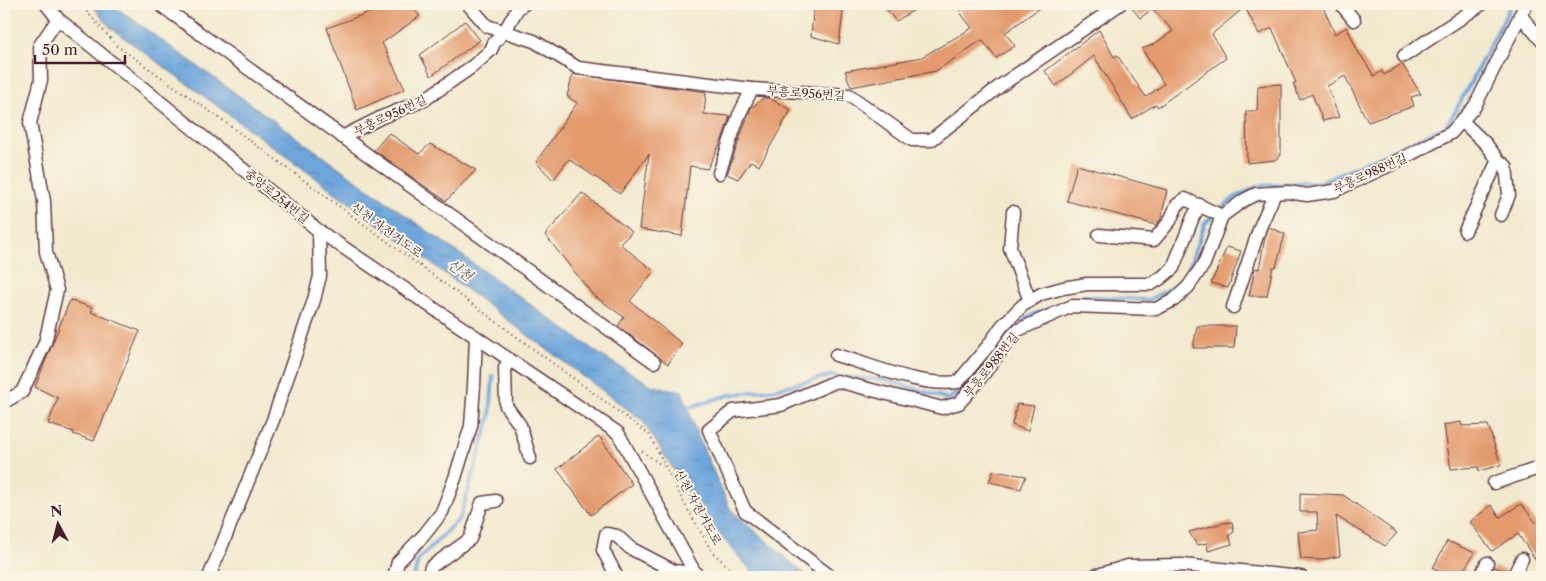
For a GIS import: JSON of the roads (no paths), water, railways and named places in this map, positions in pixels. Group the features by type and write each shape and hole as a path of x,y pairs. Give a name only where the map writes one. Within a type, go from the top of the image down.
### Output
{"street":[{"name":"중앙로254번길","path":"46,4 58,19 319,231 320,276 314,300 273,420 209,577"},
{"path":"159,4 654,362"},
{"path":"468,4 487,26 504,32"},
{"name":"부흥로956번길","path":"342,137 382,116 424,100 479,61 491,50 518,8 524,4"},
{"name":"부흥로956번길","path":"504,32 534,41 578,68 752,88 849,95 912,140 931,140 1000,86 1120,4"},
{"path":"1341,4 1354,20"},
{"path":"1404,56 1482,4"},
{"path":"1523,9 1542,41"},
{"name":"부흥로988번길","path":"831,577 745,511 709,430 733,411 781,405 837,381 942,408 959,403 1016,331 1072,306 1156,309 1174,300 1188,287 1204,264 1222,216 1244,200 1256,194 1288,192 1307,195 1334,191 1451,134 1475,106 1523,9"},
{"path":"4,402 22,392 46,343 57,290 46,252 44,201 30,123 41,80 40,45 58,19"},
{"path":"719,173 738,115 752,88"},
{"path":"1462,121 1486,144 1498,160 1506,166 1509,195 1501,215"},
{"path":"1465,231 1498,160"},
{"path":"1233,307 1260,227 1275,193"},
{"path":"1098,235 1154,240 1170,221 1177,205 1185,199 1222,216"},
{"path":"836,355 925,383 944,384 958,382 989,345 1002,326 1023,305 1041,294 1088,284 1151,284 1161,278 1173,268 1193,217 1200,205"},
{"path":"1012,212 1010,248 1030,301"},
{"path":"319,231 618,433 698,575"},
{"path":"394,577 398,562 442,512 455,478 471,426 476,337"},
{"path":"509,360 506,368 506,406 520,425 530,458"},
{"path":"1494,483 1542,467"},
{"path":"428,577 431,567 470,539 482,503 496,501"},
{"path":"617,577 603,550 606,534 617,536 630,548 674,571 698,575"},
{"path":"1513,577 1522,559"},
{"path":"1480,577 1487,562"},
{"path":"1091,577 1128,566 1182,565 1301,577"}],"water":[{"name":"신천","path":"91,4 111,4 602,356 653,386 682,391 696,432 730,509 808,577 757,577 703,516 642,420 111,28"}],"waterway":[{"path":"1070,302 1085,296 1148,300 1173,287 1186,276 1205,223 1234,198 1258,186 1321,182 1445,127 1455,112 1512,4"},
{"path":"1022,322 1036,313 1058,306"},
{"path":"414,577 418,560 460,518 490,417 493,376"},
{"path":"683,409 729,395 775,389 837,376"},
{"path":"844,377 886,380 948,399 967,386"}]}
